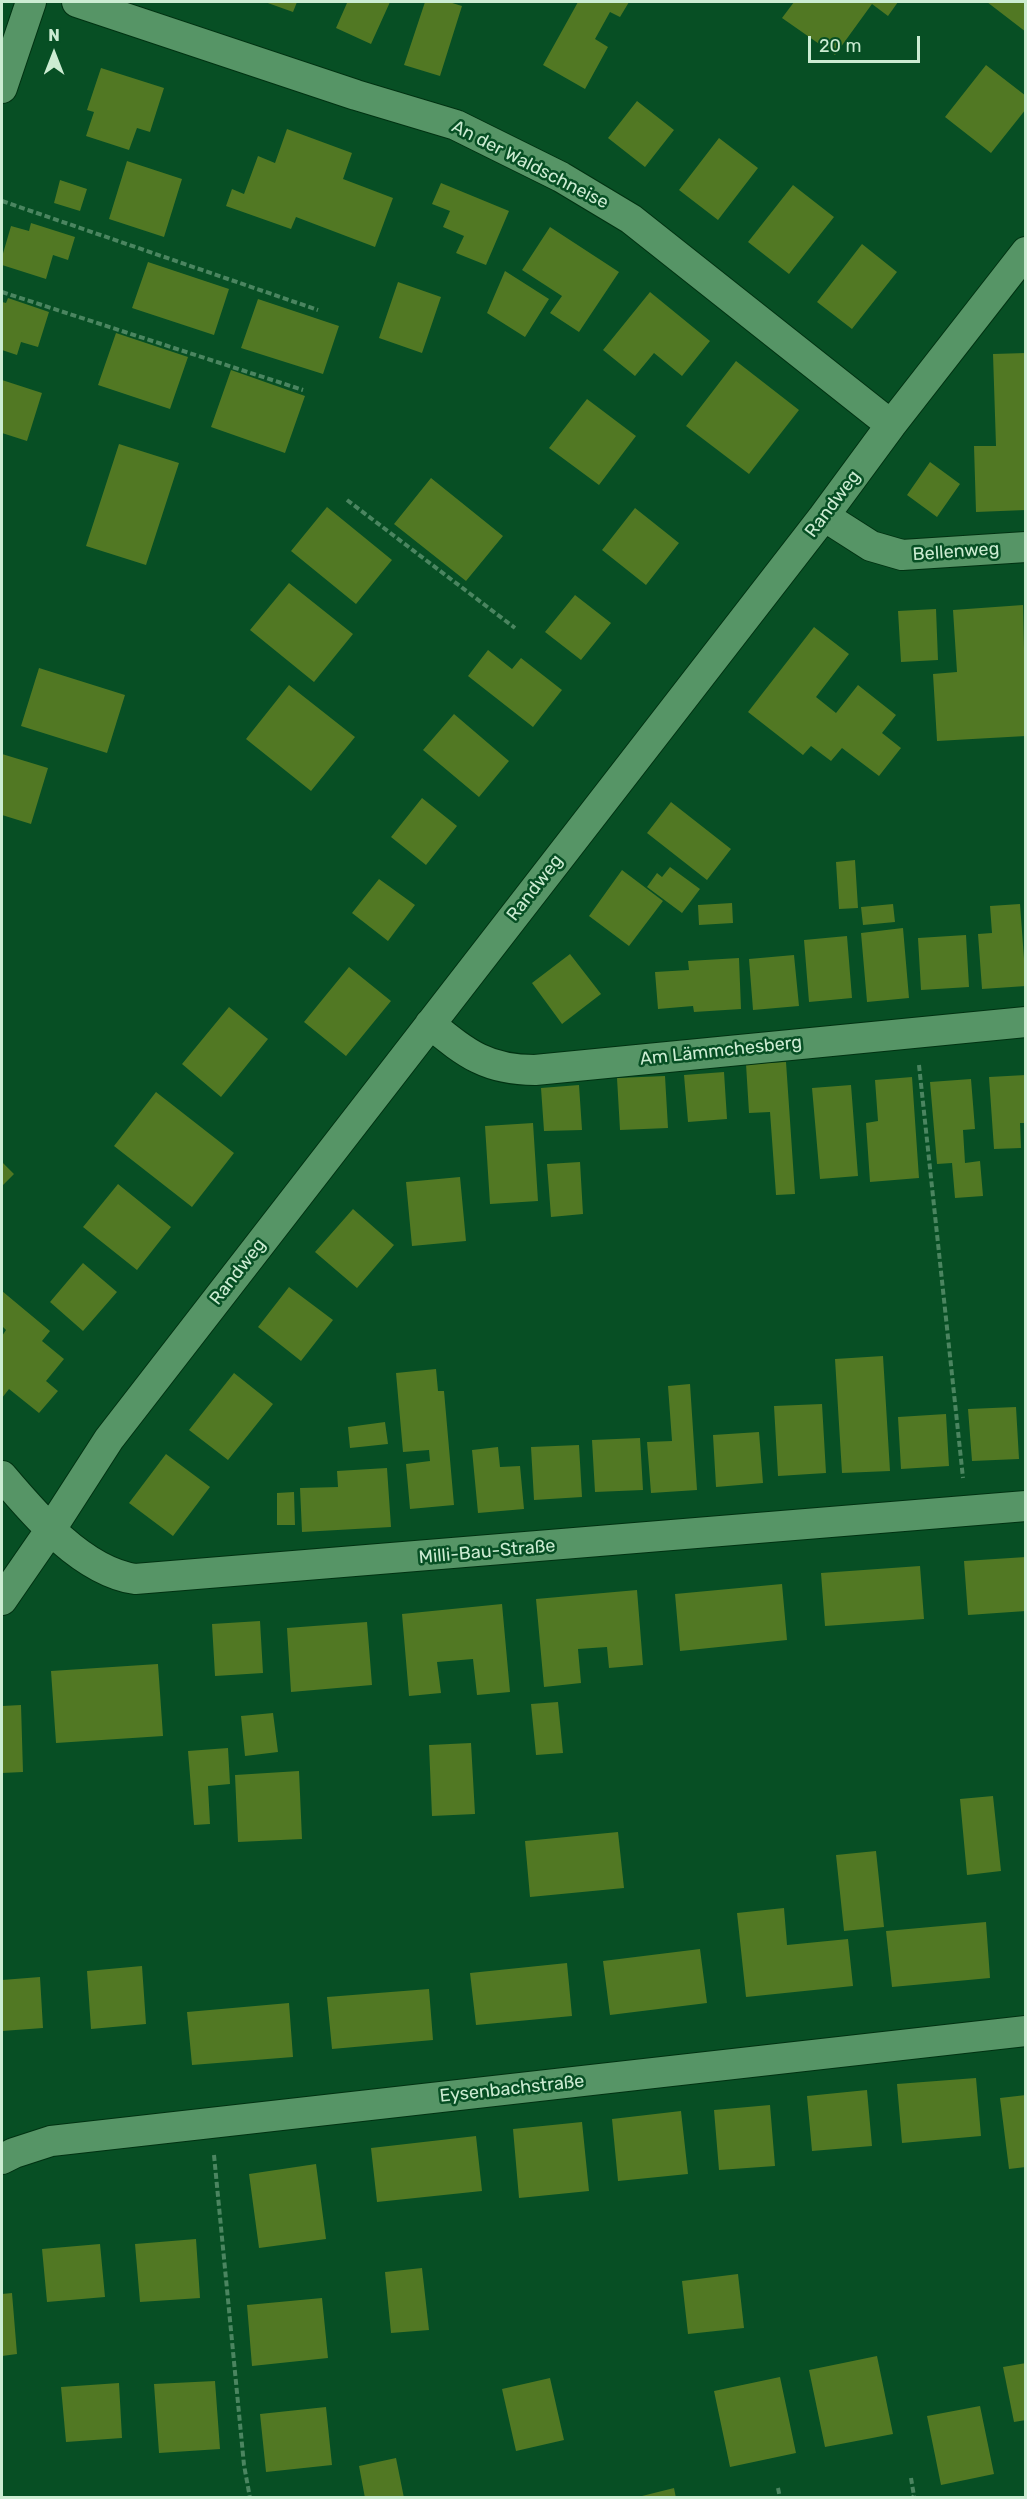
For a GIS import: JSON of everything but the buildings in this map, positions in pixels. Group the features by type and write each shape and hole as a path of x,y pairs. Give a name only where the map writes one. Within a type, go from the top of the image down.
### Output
{"street":[{"path":"2,88 31,2"},
{"name":"An der Waldschneise","path":"77,2 356,95 456,125 561,177 631,219 891,425"},
{"name":"Randweg","path":"51,1529 109,1439 1026,252"},
{"name":"Bellenweg","path":"824,516 871,546 902,555 1026,547"},
{"name":"Am Lämmchesberg","path":"430,1024 477,1059 494,1066 514,1070 535,1070 1026,1022"},
{"name":"Milli-Bau-Straße","path":"2,1476 51,1529 91,1563 118,1577 152,1579 1026,1506"},
{"path":"2,1600 51,1529"},
{"name":"Eysenbachstraße","path":"2,2159 51,2141 1026,2031"}],"path":[{"path":"2,201 318,310"},
{"path":"2,292 303,390"},
{"path":"347,500 515,628"},
{"path":"915,1032 966,1512"},
{"path":"211,2123 240,2424 250,2498"},
{"path":"911,2478 914,2496 912,2498"},
{"path":"778,2488 780,2498"}]}
